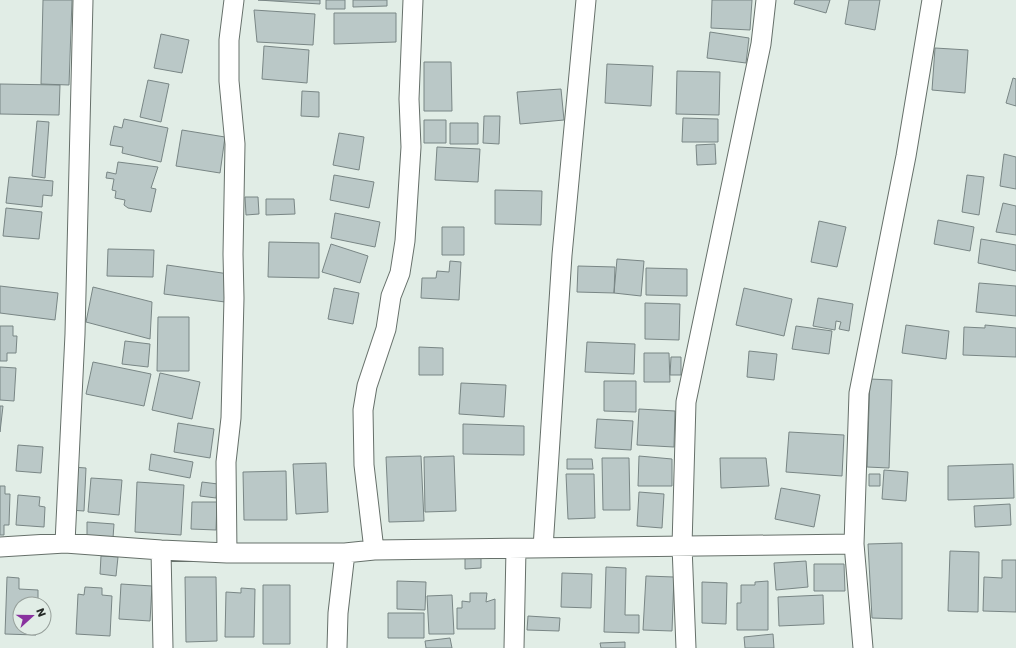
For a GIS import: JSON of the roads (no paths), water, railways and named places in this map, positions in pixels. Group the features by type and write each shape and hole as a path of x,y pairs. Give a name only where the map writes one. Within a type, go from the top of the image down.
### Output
{"street":[{"path":"65,543 75,334 83,0"},
{"path":"227,553 226,462 231,418 234,298 233,254 235,144 230,81 229,40 234,0"},
{"path":"374,550 364,465 363,410 367,386 386,329 390,296 400,273 405,241 411,147 409,99 413,0"},
{"path":"543,548 562,255 586,0"},
{"path":"686,648 682,546 686,402 761,44 766,0"},
{"path":"863,648 854,544 859,393 906,156 932,0"},
{"path":"0,547 65,543 227,553 345,553 374,550 854,544"},
{"path":"514,648 516,549"},
{"path":"161,550 163,648"},
{"path":"337,648 338,613 345,553"}]}
